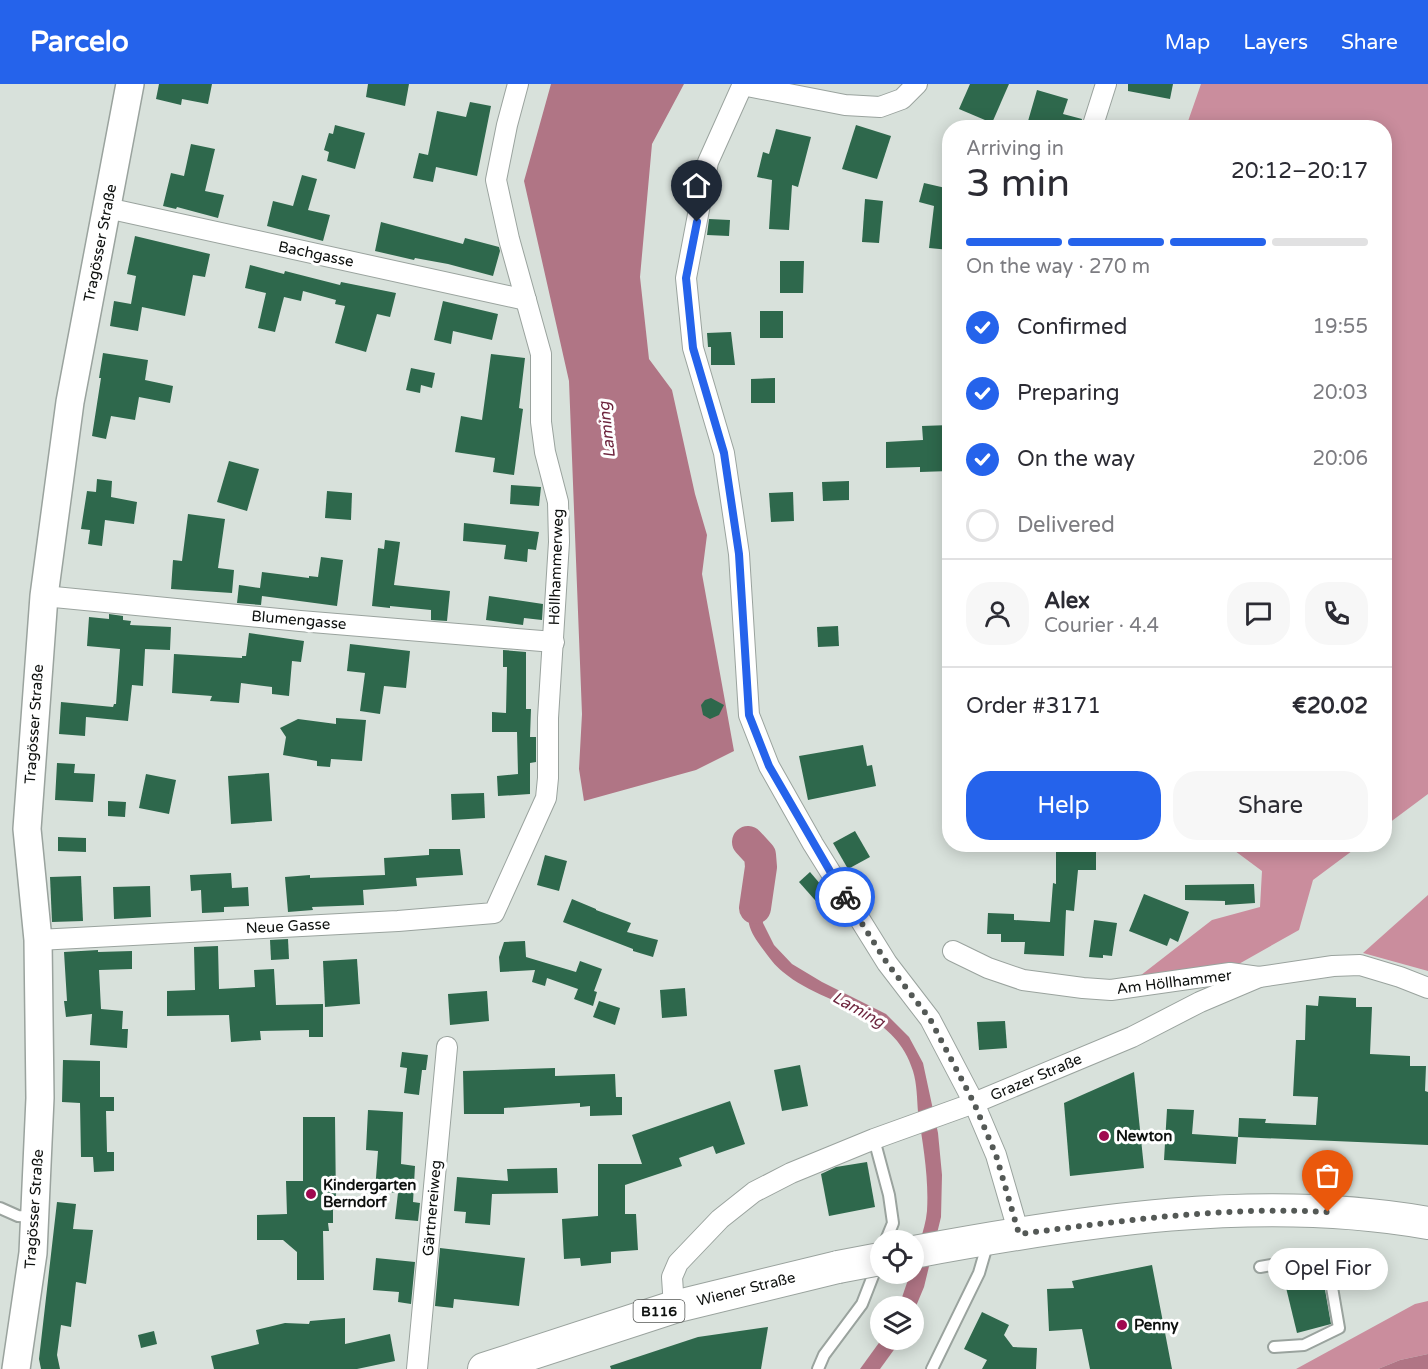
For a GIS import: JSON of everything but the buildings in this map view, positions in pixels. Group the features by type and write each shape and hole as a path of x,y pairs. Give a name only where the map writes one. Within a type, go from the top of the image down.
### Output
{"main road":[{"name":"Tragösser Straße","path":"16,1369 33,1253 40,1098 38,940 27,829 44,596 70,402 130,84"},
{"path":"924,1250 1019,1234 1157,1216 1285,1210 1392,1216 1428,1223"},
{"name":"Wiener Straße","path":"484,1369 674,1307 870,1260"}],"street":[{"name":"Höllhammerweg","path":"513,872 546,798 548,718 559,542 558,502 545,452 541,422 541,354 509,239 496,180 518,84"},
{"path":"917,84 902,99 880,107 845,105 743,85 708,162 686,278 693,348 724,453 739,554 749,715 769,766 813,844 887,963 930,1019 974,1103 996,1155 1019,1234"},
{"path":"1095,120 1106,84"},
{"name":"Bachgasse","path":"107,208 526,300"},
{"name":"Blumengasse","path":"44,596 300,621 554,642"},
{"name":"Neue Gasse","path":"38,940 398,921 494,913 513,872"},
{"name":"Am Höllhammer","path":"952,951 988,968 1023,980 1083,988 1111,990 1230,972 1259,977"},
{"name":"Grazer Straße","path":"674,1307 672,1277 678,1263 720,1219 754,1192 791,1173 882,1136 974,1103 1132,1036 1200,1002 1259,977 1333,966 1360,965 1428,988"},
{"name":"Gärtnereiweg","path":"417,1369 447,1047"}],"lane":[{"path":"882,1136 892,1223 890,1230"},
{"path":"0,1208 18,1216 35,1217"},
{"path":"932,1369 979,1273 982,1240"},
{"path":"1260,1267 1322,1256 1328,1264 1339,1328 1304,1345 1274,1347"},
{"path":"818,1369 824,1355 862,1304 871,1284"}],"shaded area":[{"path":"1201,84 1428,84 1428,794 1392,821 1392,120 1188,120"},
{"path":"1236,852 1351,852 1313,880 1299,930 1237,965 1190,969 1136,979 1212,920 1260,907 1262,871"},
{"path":"1428,895 1428,971 1363,953"},
{"path":"1428,1301 1428,1354 1400,1360 1378,1369 1296,1369 1415,1304"}],"water":[{"path":"551,84 684,84 652,144 640,277 649,359 672,390 695,494 707,535 702,574 734,751 696,770 584,801 579,769 582,714 569,381 524,181"},
{"path":"756,866 769,868 761,906 763,923 774,945 792,964 822,982 886,1014 909,1037 923,1063 938,1133 942,1175 941,1217 924,1287 920,1296 902,1296 907,1284 924,1284 923,1230 927,1211 927,1186 913,1071 903,1050 890,1034 874,1021 800,984 780,970 769,958 754,937 749,924 751,887"},
{"path":"874,1350 894,1350 880,1369 860,1369"},
{"path":"1428,1354 1428,1369 1378,1369 1400,1360"}],"waterway":[{"name":"Laming","path":"748,842 760,855 761,867 755,908"}],"way so far":[{"path":"845,897 887,963 930,1019 974,1103 996,1155 1019,1234 1157,1216 1285,1210 1328,1212"}],"place":[{"name":"Newton","path":"1104,1136"},
{"name":"Kindergarten Berndorf","path":"311,1194"},
{"name":"Opel Fior","path":"1328,1212"},
{"name":"Penny","path":"1122,1325"}],"route":[{"path":"697,222 686,278 693,348 724,453 739,554 749,715 769,766 845,897"}]}
